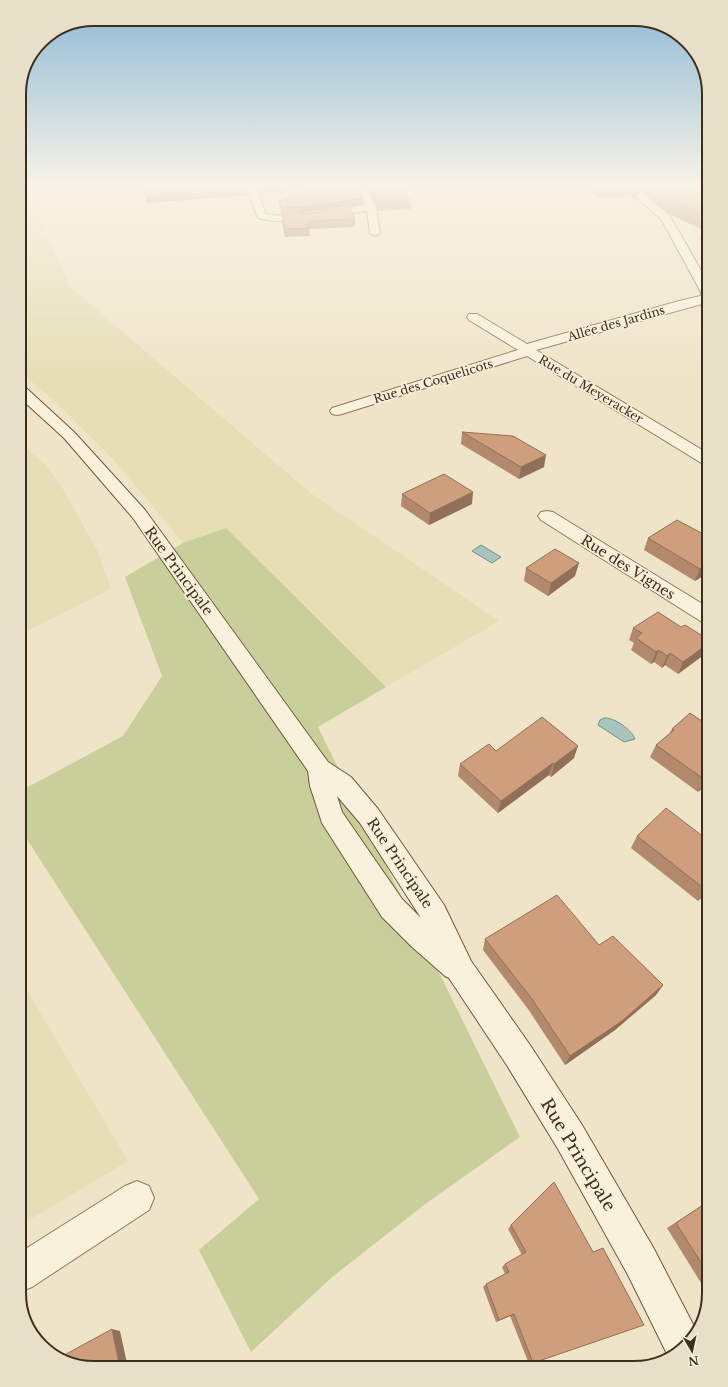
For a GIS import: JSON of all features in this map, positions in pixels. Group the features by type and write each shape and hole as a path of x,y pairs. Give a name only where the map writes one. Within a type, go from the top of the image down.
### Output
{"street":[{"path":"684,251 702,283"},
{"name":"Allée des Jardins","path":"527,350 702,305"},
{"name":"Rue du Meyeracker","path":"473,317 702,457"},
{"name":"Rue des Coquelicots","path":"337,411 527,350"},
{"name":"Rue Principale","path":"26,395 69,434 139,514 320,769 322,786 331,816 392,908 421,937 462,971 519,1056 570,1138 640,1262 675,1331"},
{"name":"Rue des Vignes","path":"546,516 702,613"},
{"path":"26,1269 137,1198"}],"shaded area":[{"path":"26,251 54,251 70,287 312,494 499,621 386,687 226,528 183,543 112,458 52,399 26,377"},
{"path":"26,448 46,465 64,491 98,552 111,589 26,632"},
{"path":"26,989 128,1161 26,1222"}],"green space":[{"path":"226,528 386,687 318,727 520,1137 424,1205 331,1278 251,1352 199,1250 259,1199 26,838 26,785 28,787 123,736 162,676 125,577 183,543"}],"water":[{"path":"481,545 501,557 492,563 472,551"},
{"path":"608,718 622,725 633,735 635,739 624,742 598,725 600,720"}],"building":[{"path":"462,432 513,436 546,455 521,467"},
{"path":"444,474 473,492 430,513 402,494"},
{"path":"677,520 702,533 702,568 700,569 648,538"},
{"path":"555,549 579,563 551,583 526,568"},
{"path":"658,612 681,627 685,625 702,636 702,648 683,662 670,653 667,656 659,650 656,652 636,638 642,633 633,628"},
{"path":"690,713 702,721 702,778 656,745 674,730 672,729"},
{"path":"542,717 578,746 501,801 460,764 489,744 496,751"},
{"path":"666,808 702,836 702,887 637,836"},
{"path":"557,895 599,945 613,936 663,985 622,1021 570,1056 532,999 485,939"},
{"path":"554,1182 593,1252 603,1248 644,1325 539,1361 532,1361 514,1314 499,1320 486,1284 509,1272 505,1264 526,1252 511,1225"},
{"path":"702,1206 702,1264 676,1223"},
{"path":"112,1329 119,1361 80,1360 66,1354"}]}
